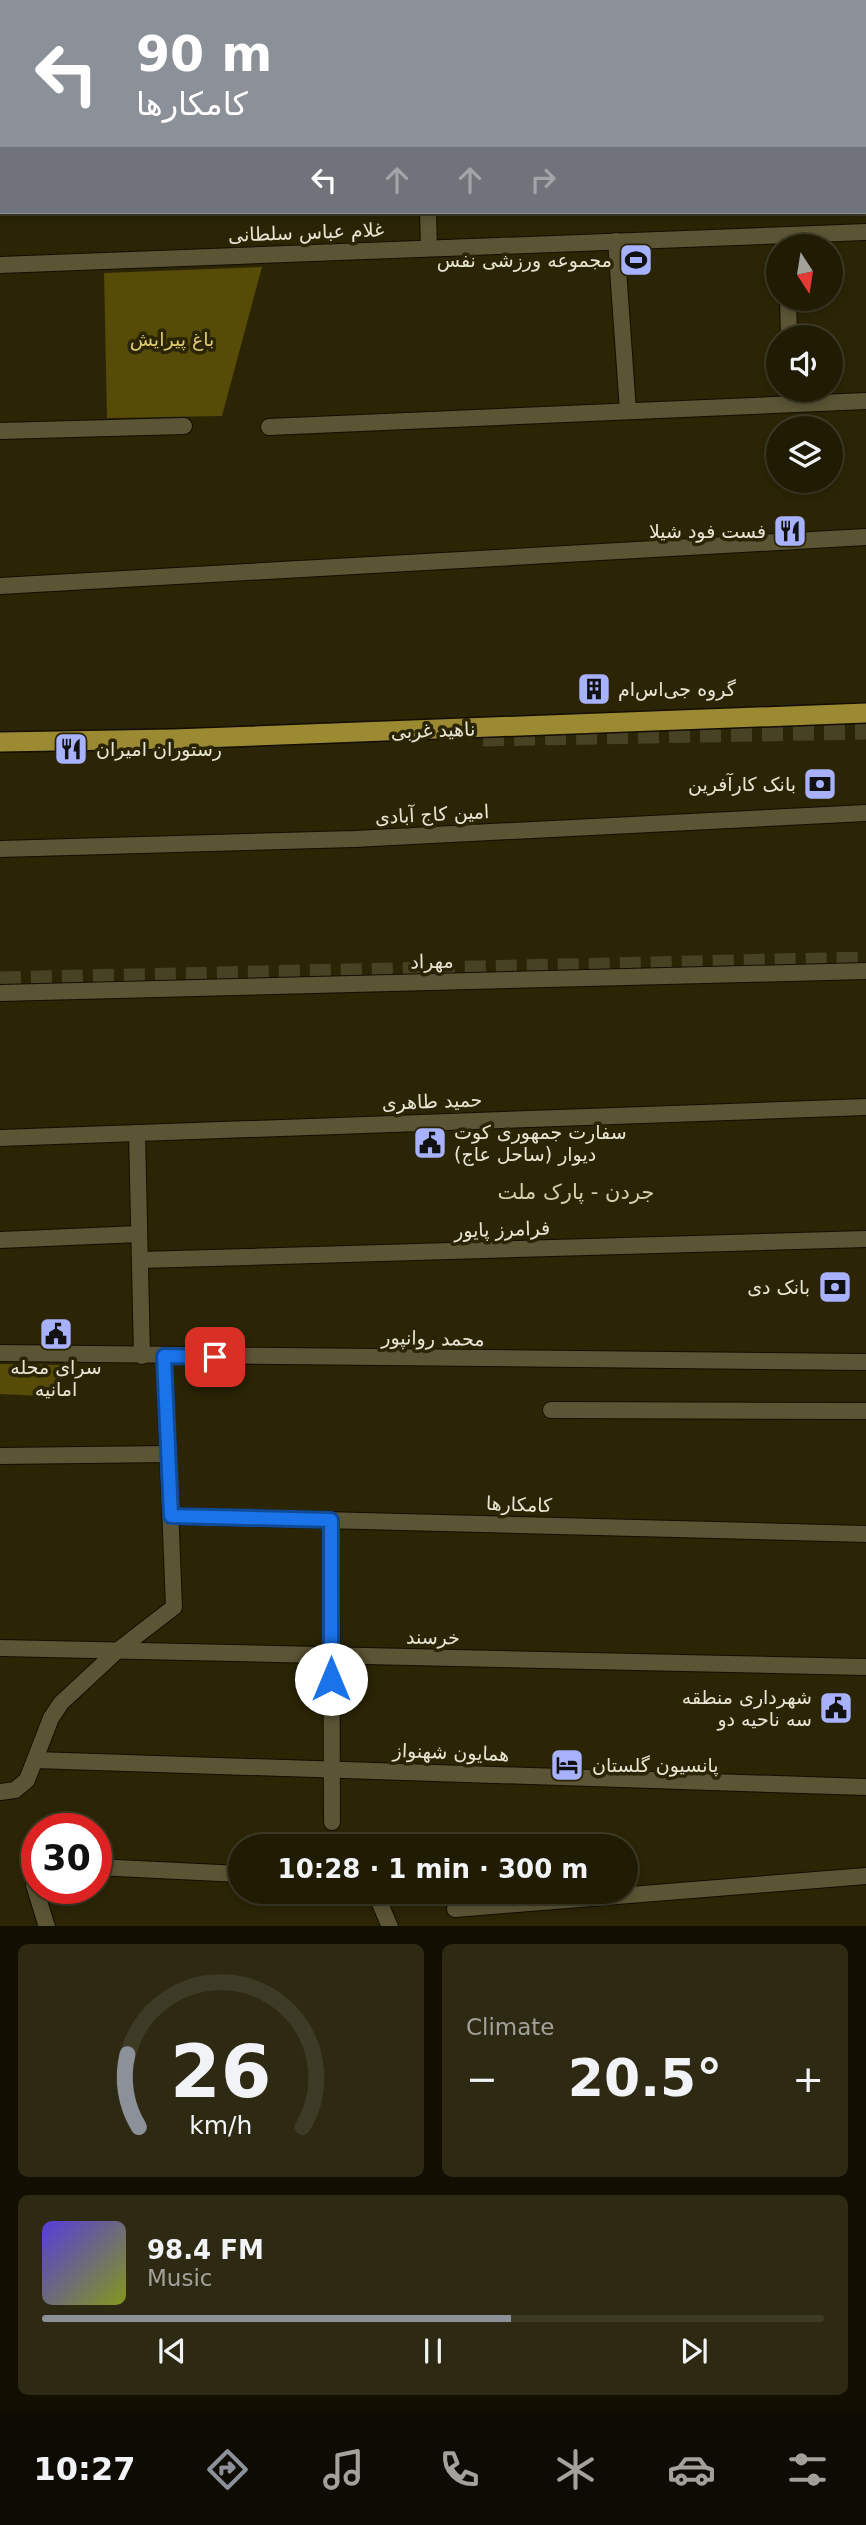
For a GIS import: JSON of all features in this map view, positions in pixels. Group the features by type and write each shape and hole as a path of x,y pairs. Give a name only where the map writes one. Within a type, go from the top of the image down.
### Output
{"main road":[{"name":"ناهید غربی","path":"0,742 173,739 866,713"}],"street":[{"path":"428,214 429,248"},
{"name":"غلام عباس سلطانی","path":"844,235 866,232"},
{"path":"616,241 628,411"},
{"name":"غلام عباس سلطانی","path":"0,265 616,241 766,241"},
{"path":"269,427 866,401"},
{"path":"0,431 184,426"},
{"path":"0,586 866,537"},
{"name":"امین کاج آبادی","path":"0,849 354,839 866,813"},
{"name":"مهراد","path":"0,993 866,971"},
{"name":"حمید طاهری","path":"0,1138 866,1107"},
{"path":"137,1133 142,1356"},
{"path":"0,1240 139,1234"},
{"name":"فرامرز پایور","path":"140,1260 866,1239"},
{"name":"محمد روانپور","path":"0,1353 866,1362"},
{"path":"0,1792 15,1790 30,1775 51,1718 61,1703 117,1651 174,1607 164,1356"},
{"path":"551,1410 866,1412"},
{"path":"0,1456 169,1454"},
{"name":"کامکارها","path":"171,1516 866,1534"},
{"path":"331,1520 332,1822"},
{"name":"خرسند","path":"0,1648 866,1667"},
{"name":"همایون شهنواز","path":"35,1760 866,1787"},
{"path":"112,1868 228,1873"},
{"path":"455,1909 866,1876"},
{"path":"40,1904 47,1926"},
{"path":"381,1904 390,1926"}],"green space":[{"name":"باغ پیرایش","path":"262,267 222,416 107,418 104,273"},
{"path":"0,1364 59,1365 62,1397 0,1394"}],"tunnel":[{"path":"483,736 866,729"},
{"path":"0,982 866,962"}],"place":[{"name":"مجموعه ورزشی نفس","path":"636,260"},
{"name":"فست فود شیلا","path":"790,531"},
{"name":"گروه جی‌اس‌ام","path":"594,689"},
{"name":"رستوران امیران","path":"71,749"},
{"name":"بانک کارآفرین","path":"820,784"},
{"name":"سفارت جمهوری کوت دیوار (ساحل عاج)","path":"430,1143"},
{"name":"بانک دی","path":"835,1287"},
{"name":"سرای محله امانیه","path":"56,1334"},
{"name":"شهرداری منطقه سه ناحیه دو","path":"836,1708"},
{"name":"پانسیون گلستان","path":"567,1765"}],"district":[{"name":"جردن - پارک ملت","path":"576,1192"}],"route":[{"path":"215,1357 164,1356 171,1516 331,1520 331,1679"}]}
